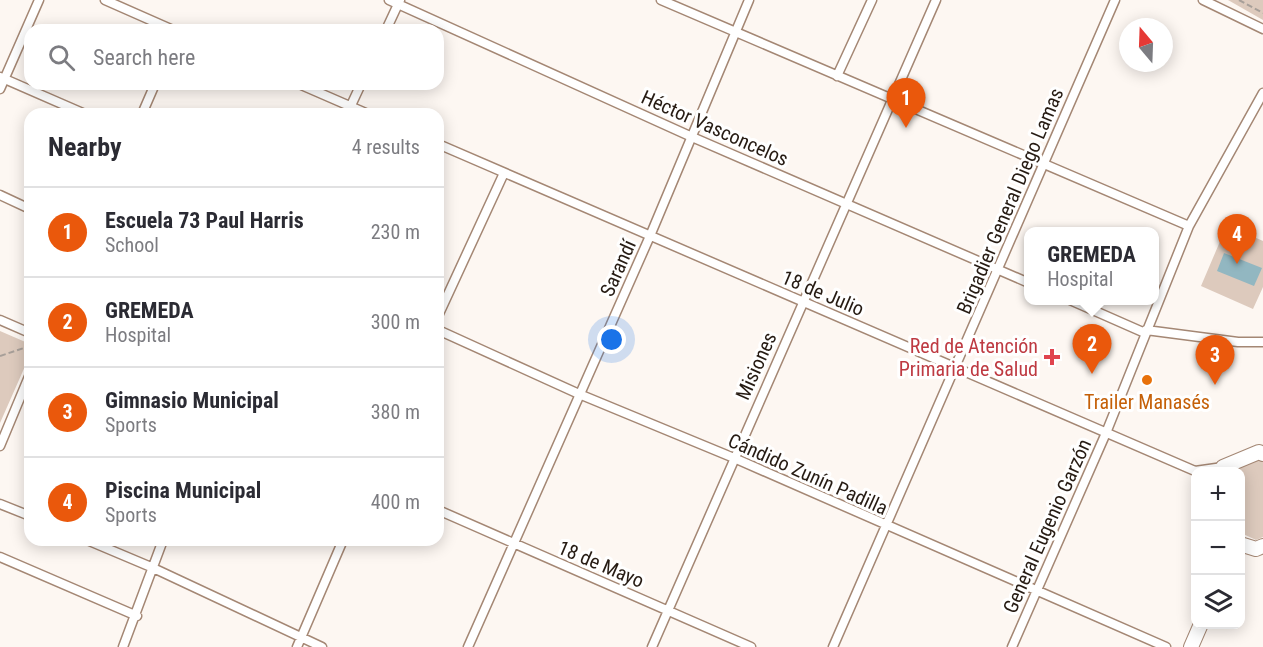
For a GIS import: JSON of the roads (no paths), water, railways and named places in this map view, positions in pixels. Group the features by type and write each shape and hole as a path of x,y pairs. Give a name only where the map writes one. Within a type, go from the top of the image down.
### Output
{"main road":[{"path":"1226,467 1262,451"},
{"path":"1245,553 1259,547"},
{"path":"1191,647 1199,629"}],"street":[{"path":"28,24 39,0"},
{"path":"105,0 159,24"},
{"name":"Héctor Vasconcelos","path":"389,0 399,2 692,137 1024,281"},
{"path":"662,0 1189,226"},
{"name":"Sarandí","path":"468,647 650,237 749,0"},
{"path":"837,76 872,0"},
{"name":"Misiones","path":"652,647 936,0"},
{"name":"Brigadier General Diego Lamas","path":"833,647 1115,0"},
{"path":"1203,0 1263,29"},
{"path":"389,24 399,2"},
{"path":"0,89 2,78 24,32"},
{"path":"2,78 24,88"},
{"path":"29,90 70,108"},
{"path":"145,108 152,90"},
{"path":"310,90 345,108"},
{"path":"350,108 358,90"},
{"name":"General Eugenio Garzón","path":"1159,298 1189,226 1263,93"},
{"name":"18 de Julio","path":"444,147 1191,469"},
{"path":"444,303 504,173"},
{"path":"0,195 24,205"},
{"path":"1082,305 1145,331 1238,342 1263,342"},
{"name":"General Eugenio Garzón","path":"1012,647 1106,433 1156,305"},
{"path":"0,320 24,330"},
{"name":"Cándido Zunín Padilla","path":"444,333 579,394 734,458 1166,647"},
{"path":"0,446 24,388"},
{"path":"0,504 24,514"},
{"name":"18 de Mayo","path":"444,513 513,545 751,647"},
{"path":"101,546 322,647"},
{"path":"123,647 137,616 151,567 160,546"},
{"path":"297,647 340,546"},
{"path":"0,557 137,616"}],"water":[{"path":"1224,253 1262,268 1254,286 1217,271"}],"place":[{"name":"Escuela 73 Paul Harris","path":"906,128"},
{"name":"Piscina Municipal","path":"1237,264"},
{"name":"Red de Atención Primaria de Salud","path":"1052,357"},
{"name":"GREMEDA","path":"1092,374"},
{"name":"Trailer Manasés","path":"1147,380"},
{"name":"Gimnasio Municipal","path":"1215,385"}]}
